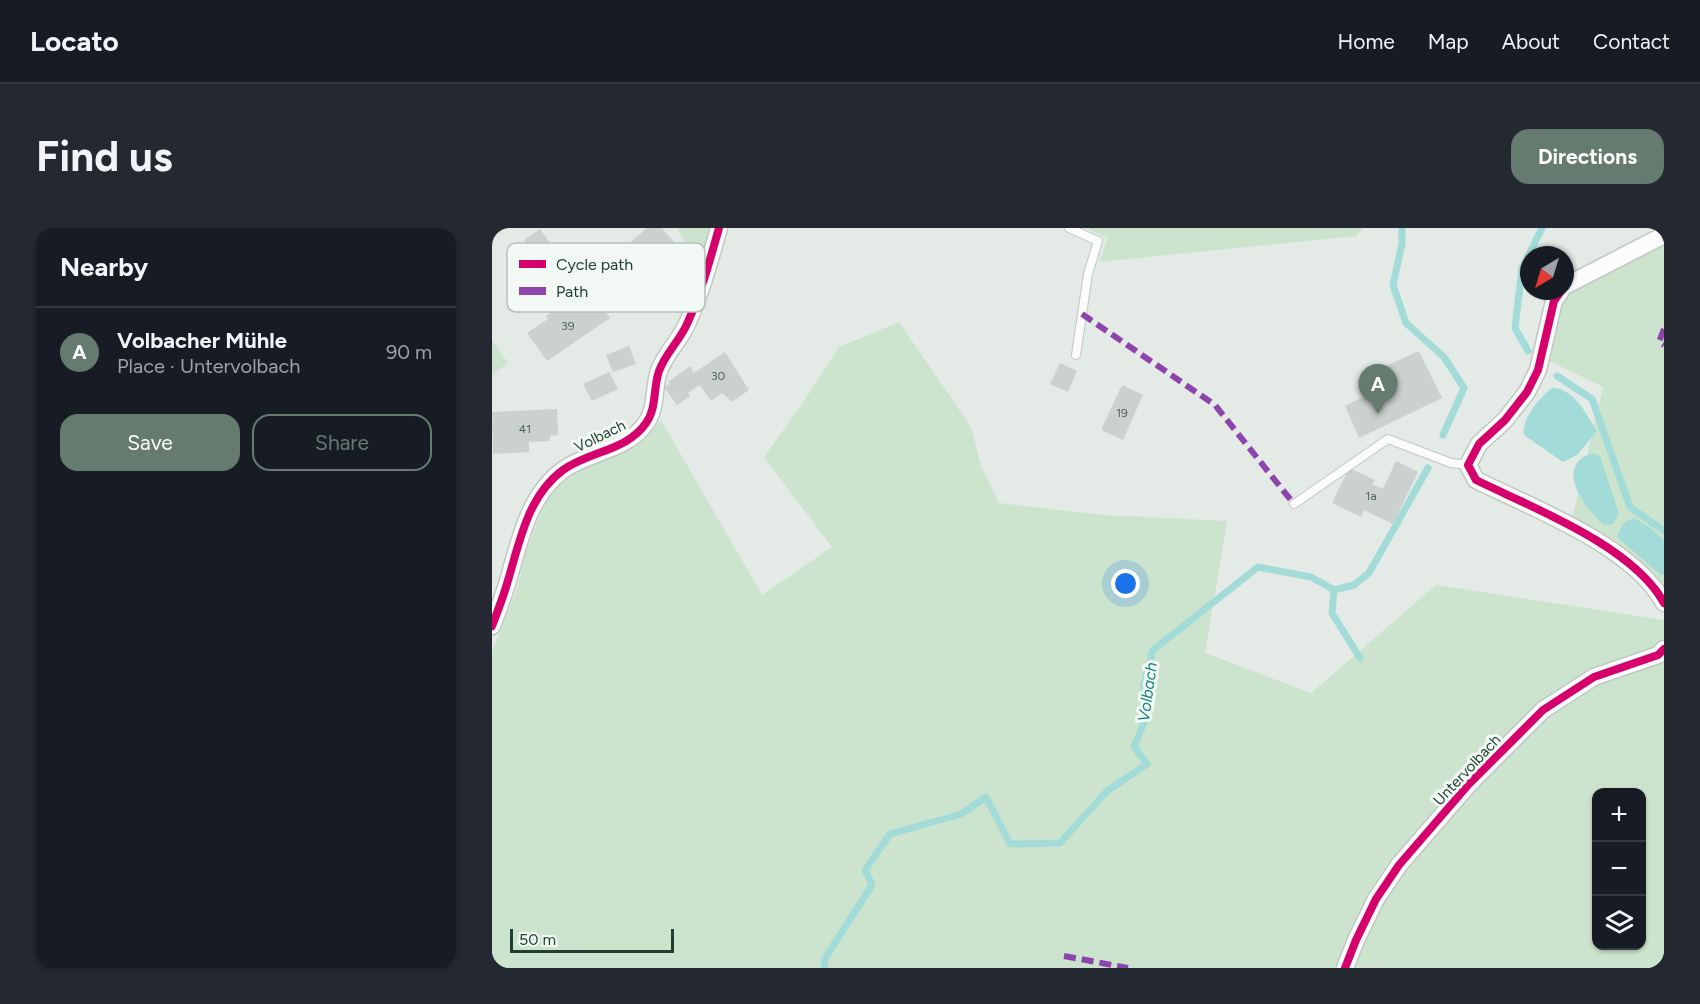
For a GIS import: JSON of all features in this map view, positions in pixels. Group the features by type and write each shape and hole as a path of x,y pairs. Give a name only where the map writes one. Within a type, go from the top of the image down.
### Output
{"street":[{"name":"Volbach","path":"705,270 719,228"},
{"path":"1574,281 1664,235"},
{"path":"1556,300 1551,308 1538,370 1527,392 1505,420 1479,444 1468,465 1476,480 1571,526 1608,548 1641,574 1664,603"},
{"name":"Volbach","path":"492,626 524,526 544,488 565,469 616,446 637,433 652,412 660,368 687,323 691,312"},
{"name":"Untervolbach","path":"1345,968 1376,899 1399,865 1469,784 1543,710 1594,677 1658,655 1664,649"}],"lane":[{"path":"1069,228 1098,241 1088,274 1076,355"},
{"path":"1294,504 1389,440 1451,463 1468,465"}],"green space":[{"path":"677,228 712,228 705,252 705,243 685,243"},
{"path":"1086,228 1364,228 1356,236 1099,262 1108,238"},
{"path":"1664,240 1664,595 1572,520 1603,387 1543,358 1563,300 1574,300 1574,288"},
{"path":"899,322 971,427 981,466 999,503 1104,515 1227,521 1205,653 1311,693 1436,585 1664,620 1664,968 492,968 492,652 517,589 526,552 545,503 561,484 583,468 643,440 661,420 762,595 832,547 764,457 839,347"},
{"path":"492,340 508,363 492,375"}],"water":[{"path":"1552,388 1567,392 1573,397 1597,431 1577,455 1563,462 1524,435 1528,415"},
{"path":"1594,453 1600,456 1619,514 1613,524 1604,525 1596,518 1581,498 1573,476 1575,466 1582,458"},
{"path":"1634,518 1664,540 1664,575 1661,575 1617,537 1623,525"}],"building":[{"path":"647,228 662,228 675,243 629,243"},
{"path":"540,229 550,243 526,243 524,240"},
{"path":"551,312 606,312 610,318 547,361 527,333 548,319 546,316"},
{"path":"629,346 636,364 613,372 606,355"},
{"path":"1419,351 1442,398 1359,438 1345,406 1369,394 1364,376"},
{"path":"725,352 749,390 732,402 722,393 711,401 700,385 688,393 690,396 677,405 664,387 670,384 668,382 690,366 694,373"},
{"path":"1060,363 1077,371 1068,392 1050,384"},
{"path":"609,372 618,389 592,401 583,384"},
{"path":"1122,385 1143,395 1123,440 1101,430"},
{"path":"557,409 558,435 550,436 550,441 529,442 529,452 493,454 492,412"},
{"path":"1396,461 1418,472 1393,524 1364,510 1361,517 1332,503 1349,468 1375,480 1372,484 1383,489"}],"waterway":[{"name":"Volbach","path":"1402,228 1402,244 1393,285 1406,323 1444,357 1464,388 1443,435"},
{"path":"1528,351 1515,328 1522,269 1542,228"},
{"path":"1557,376 1592,399 1630,507 1664,531"},
{"name":"Volbach","path":"825,968 824,960 872,885 865,870 890,834 961,814 986,797 1010,844 1060,843 1107,791 1147,764 1134,747 1146,718 1144,685 1153,650 1258,567 1311,577 1334,590 1354,585 1369,573 1428,468"},
{"path":"1334,590 1332,613 1360,658"}],"marked path":[{"path":"1082,314 1215,405 1294,504"},
{"path":"1664,329 1659,342 1664,345"},
{"path":"1064,956 1128,968"}],"cycle path":[{"path":"705,276 719,228"},
{"path":"1555,300 1538,370 1527,392 1505,420 1479,444 1468,465 1476,480 1552,516 1606,546 1649,582 1664,603"},
{"path":"492,626 520,539 540,494 563,470 629,439 646,423 653,404 659,371 684,330 692,312"},
{"path":"1345,968 1376,899 1399,865 1469,784 1543,710 1594,677 1658,655 1664,649"}],"place":[{"name":"Volbacher Mühle","path":"1378,414"}]}
